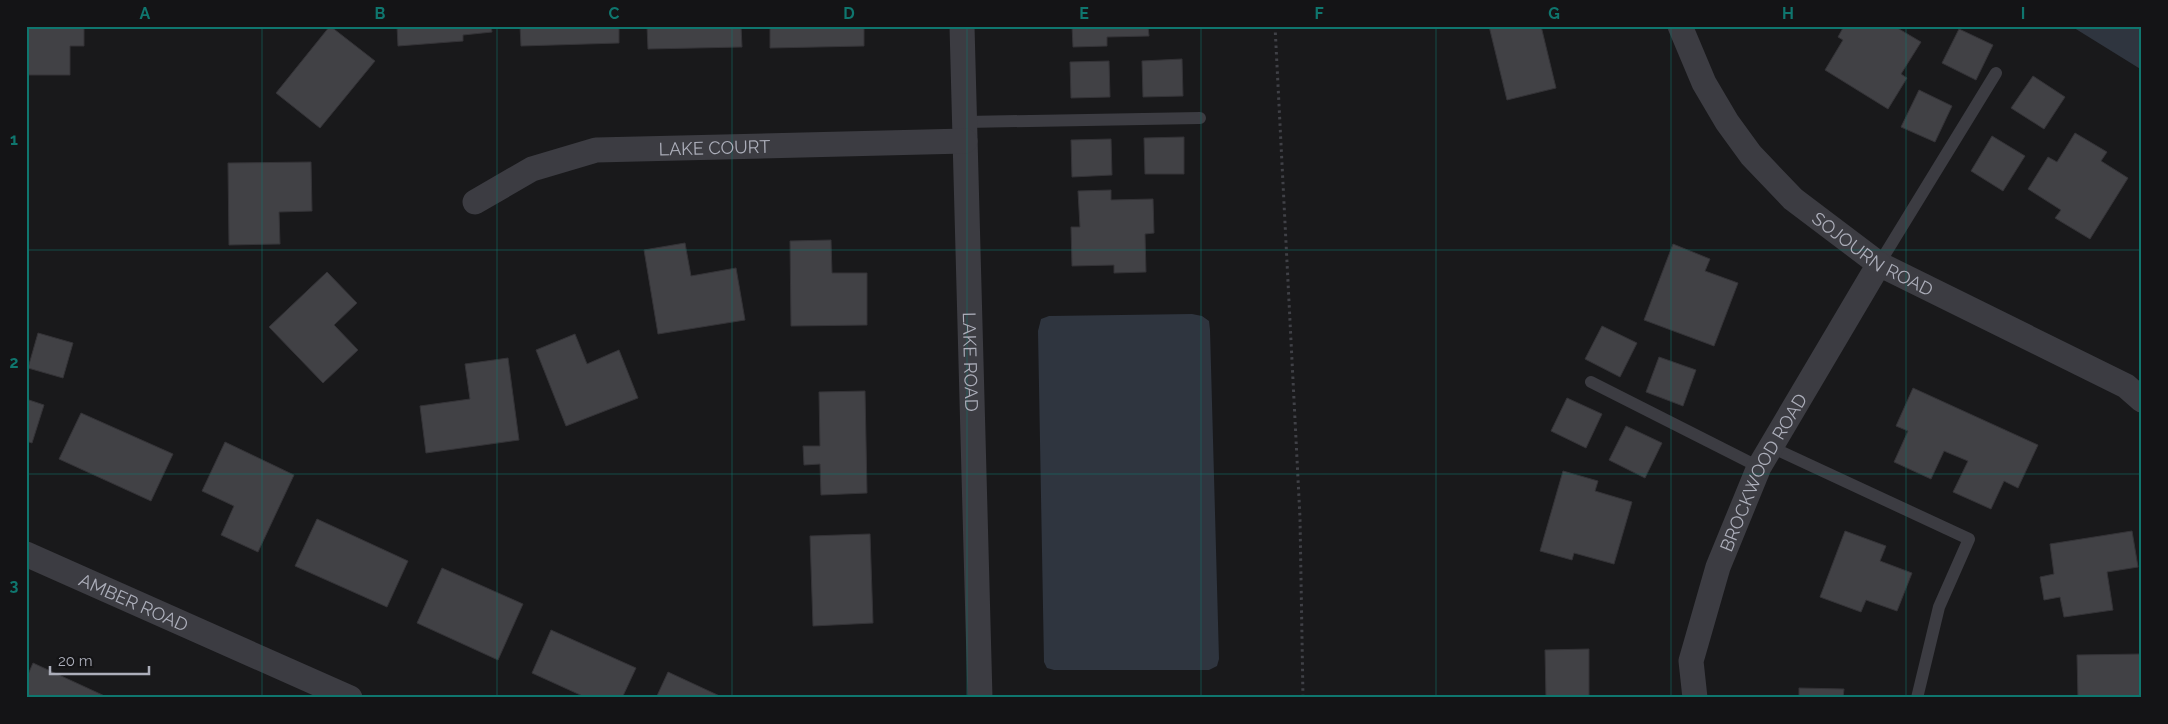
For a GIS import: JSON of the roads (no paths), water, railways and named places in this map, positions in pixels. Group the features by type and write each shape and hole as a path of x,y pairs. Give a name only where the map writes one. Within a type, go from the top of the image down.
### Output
{"street":[{"name":"LAKE ROAD","path":"962,26 980,698"},
{"name":"SOJOURN ROAD","path":"1680,26 1704,83 1727,122 1751,155 1794,199 1879,264 2126,386 2142,400"},
{"name":"LAKE COURT","path":"475,202 532,169 596,150 965,131"},
{"name":"BROCKWOOD ROAD","path":"1695,698 1690,661 1718,567 1765,457 1879,264"},
{"name":"AMBER ROAD","path":"26,554 350,698"}],"lane":[{"path":"1879,264 1996,73"},
{"path":"965,131 1200,118"},
{"path":"1591,382 1765,457 1969,539 1939,607 1917,698"}]}
